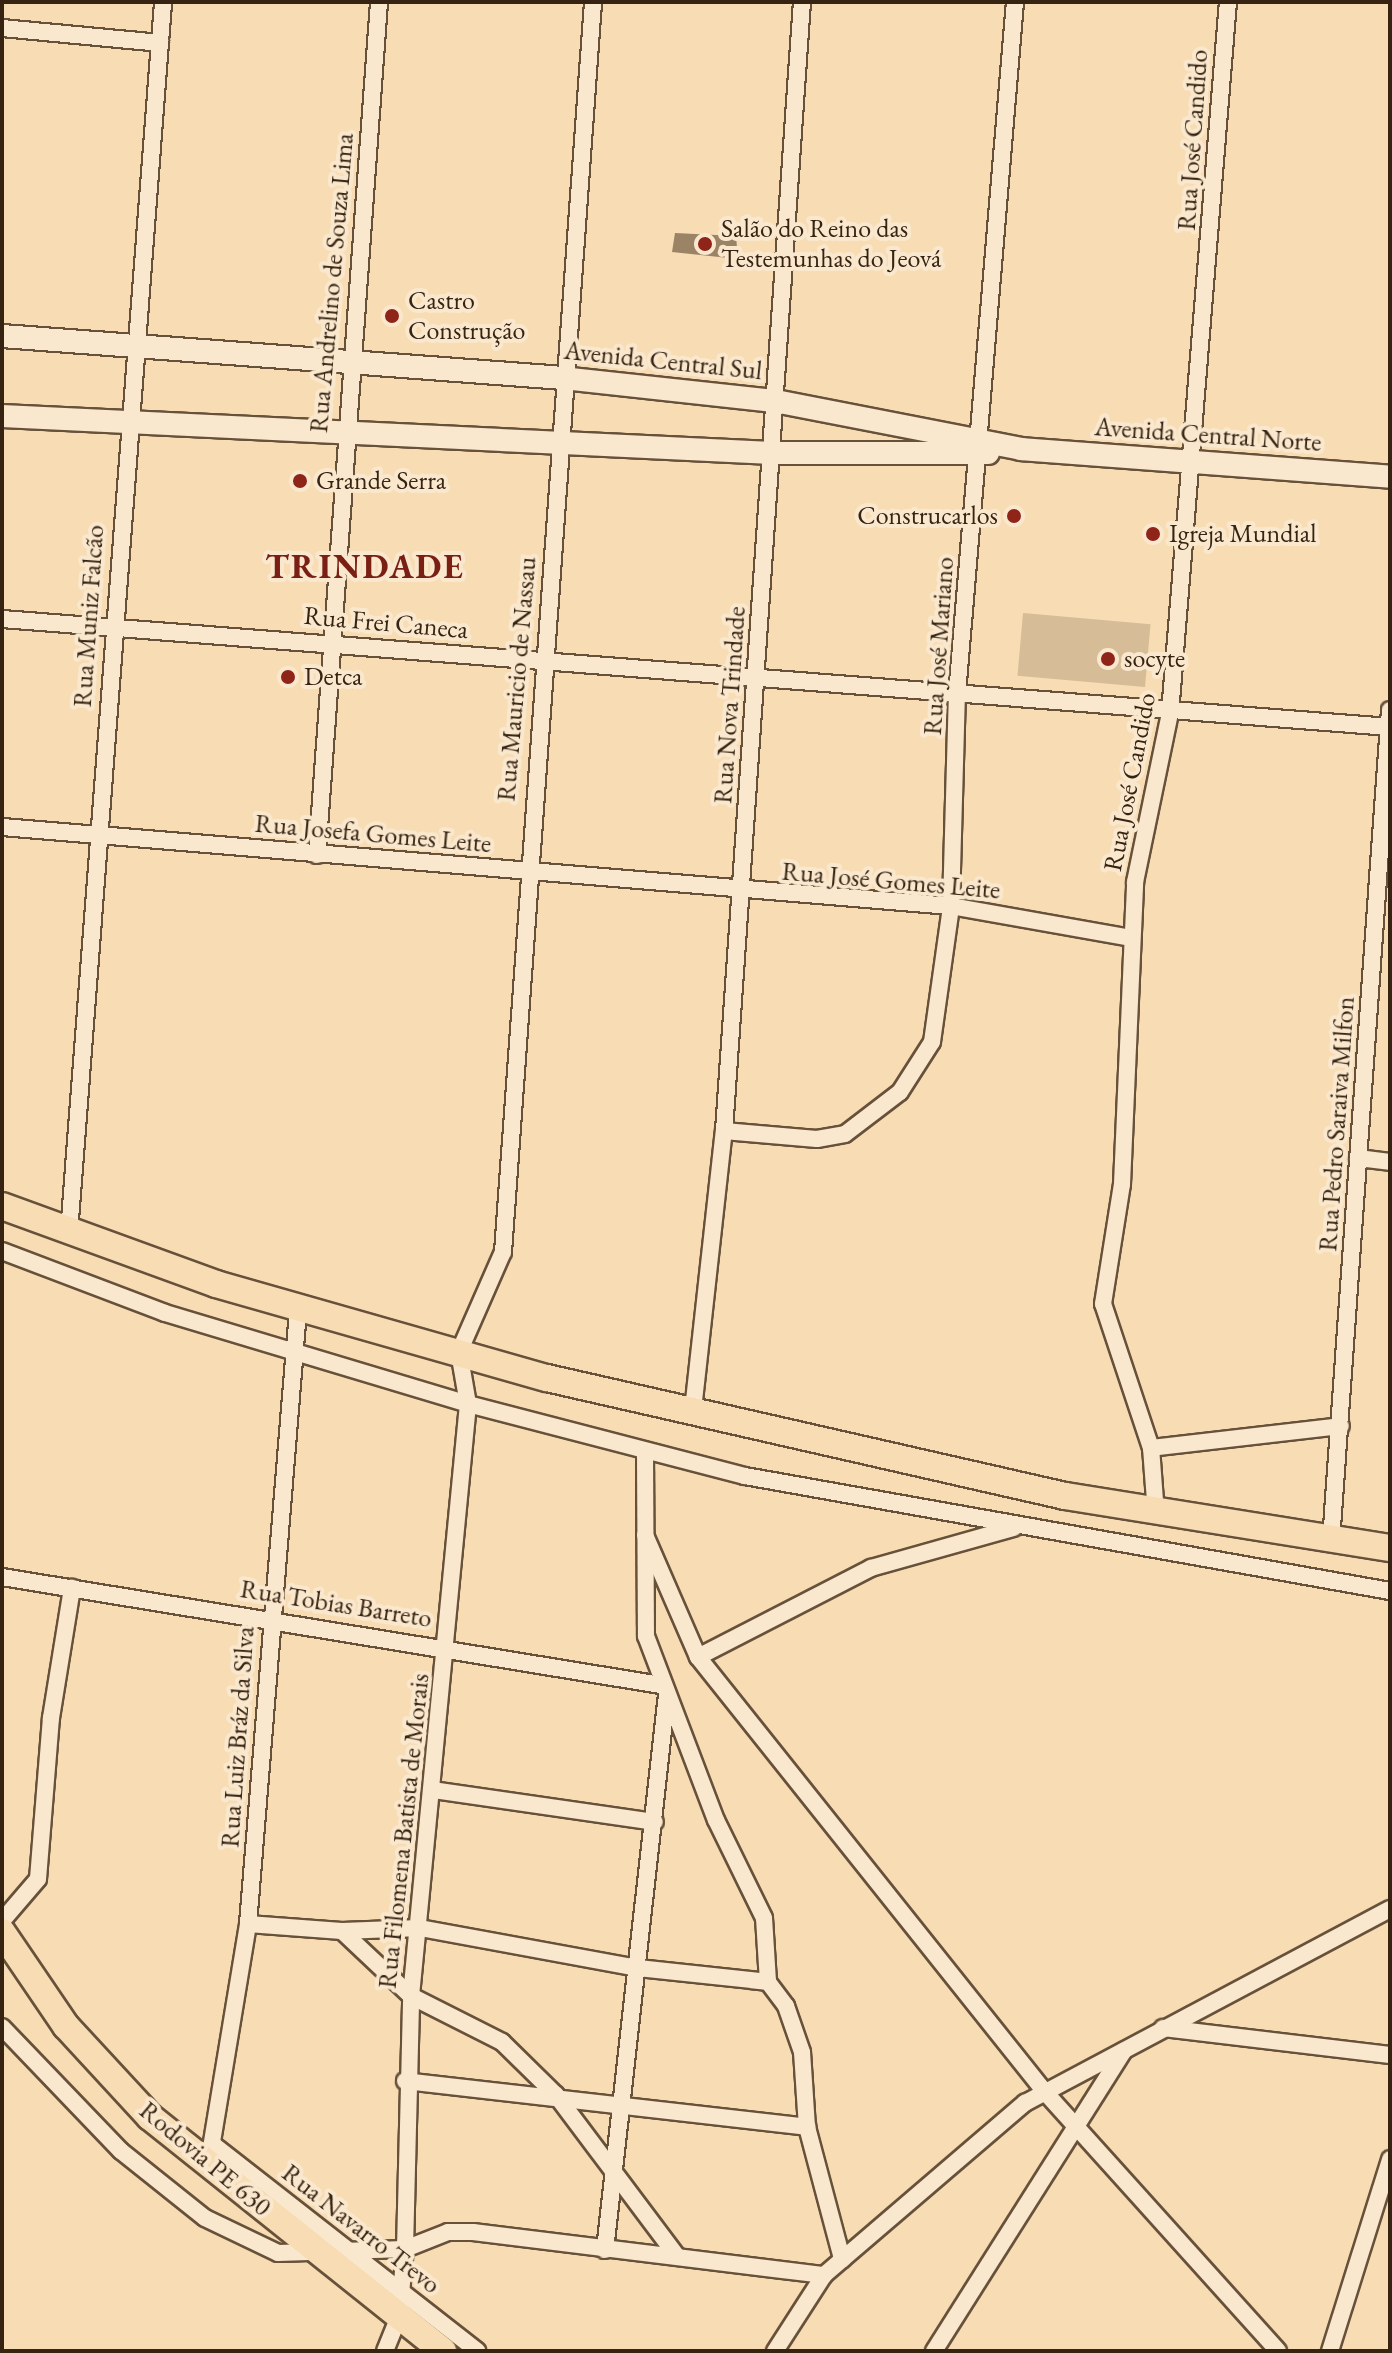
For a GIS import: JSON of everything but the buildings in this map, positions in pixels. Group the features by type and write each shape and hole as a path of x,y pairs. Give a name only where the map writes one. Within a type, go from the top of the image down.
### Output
{"main road":[{"name":"Avenida Central Sul","path":"2,336 563,378 775,401 980,447"},
{"path":"2,416 772,453 980,447"},
{"name":"Avenida Central Norte","path":"980,447 1390,477"},
{"path":"2,1206 69,1233 298,1310 693,1410 1156,1514 1390,1548"},
{"name":"Rodovia PE 630","path":"2,1932 95,2059 400,2304 443,2351"}],"street":[{"name":"Rua Muniz Falcão","path":"69,1233 111,626 163,2"},
{"name":"Rua Andrelino de Souza Lima","path":"317,855 344,432 379,2"},
{"name":"Rua Mauricio de Nassau","path":"459,1352 503,1252 525,870 562,443 563,378 593,2"},
{"name":"Rua Nova Trindade","path":"693,1410 724,1131 802,2"},
{"name":"Rua José Mariano","path":"724,1131 845,1134 900,1092 932,1042 951,906 957,694 1015,2"},
{"name":"Rua José Candido","path":"1156,1514 1151,1448 1103,1304 1122,1184 1135,882 1170,713 1228,2"},
{"path":"2,28 160,43"},
{"name":"Rua Frei Caneca","path":"2,619 331,641 1170,713 1390,721"},
{"name":"Rua Pedro Saraiva Milfon","path":"1331,1541 1358,1158 1382,939 1390,721"},
{"name":"Rua Josefa Gomes Leite","path":"2,827 525,870 740,892"},
{"name":"Rua José Gomes Leite","path":"740,892 951,906 1131,938"},
{"path":"1358,1158 1390,1162"},
{"path":"2,1251 165,1313 468,1404 645,1452 1018,1526 1390,1591"},
{"name":"Rua Luiz Bráz da Silva","path":"212,2156 248,1924 298,1310"},
{"name":"Rua Filomena Batista de Morais","path":"385,2351 400,2304 405,2249 405,2081 411,1996 448,1645 468,1404 459,1352"},
{"path":"1151,1448 1341,1426"},
{"path":"645,1452 643,1615 664,1690 764,1918 768,1982 795,2026 807,2127 842,2259"},
{"path":"698,1657 871,1568 1018,1526"},
{"path":"645,1535 698,1657 1045,2092 1278,2351"},
{"name":"Rua Tobias Barreto","path":"2,1577 448,1645 664,1690"},
{"path":"2,1921 38,1879 51,1718 72,1588"},
{"path":"605,2250 618,2174 655,1822 664,1690"},
{"path":"433,1790 655,1822"},
{"path":"775,2351 824,2275 1045,2092 1390,1909"},
{"path":"248,1924 342,1931 420,1928 638,1968 768,1982"},
{"path":"342,1931 411,1996 502,2042 556,2095 676,2255"},
{"path":"2,2027 121,2151 205,2218 278,2253 405,2249 448,2232 473,2232 824,2275"},
{"path":"1163,2028 1390,2055"},
{"path":"934,2351 1125,2050"},
{"path":"405,2081 556,2095 624,2110 807,2127"},
{"path":"1330,2351 1390,2159"},
{"name":"Rua Navarro Trevo","path":"400,2304 477,2351"}],"shaded area":[{"path":"1023,613 1151,624 1145,687 1018,676"}],"place":[{"name":"Salão do Reino das Testemunhas do Jeová","path":"705,244"},
{"name":"Castro Construção","path":"392,316"},
{"name":"Grande Serra","path":"300,481"},
{"name":"Construcarlos","path":"1014,516"},
{"name":"Igreja Mundial","path":"1153,534"},
{"name":"socyte","path":"1108,659"},
{"name":"Detca","path":"288,677"}],"district":[{"name":"TRINDADE","path":"365,567"}]}
